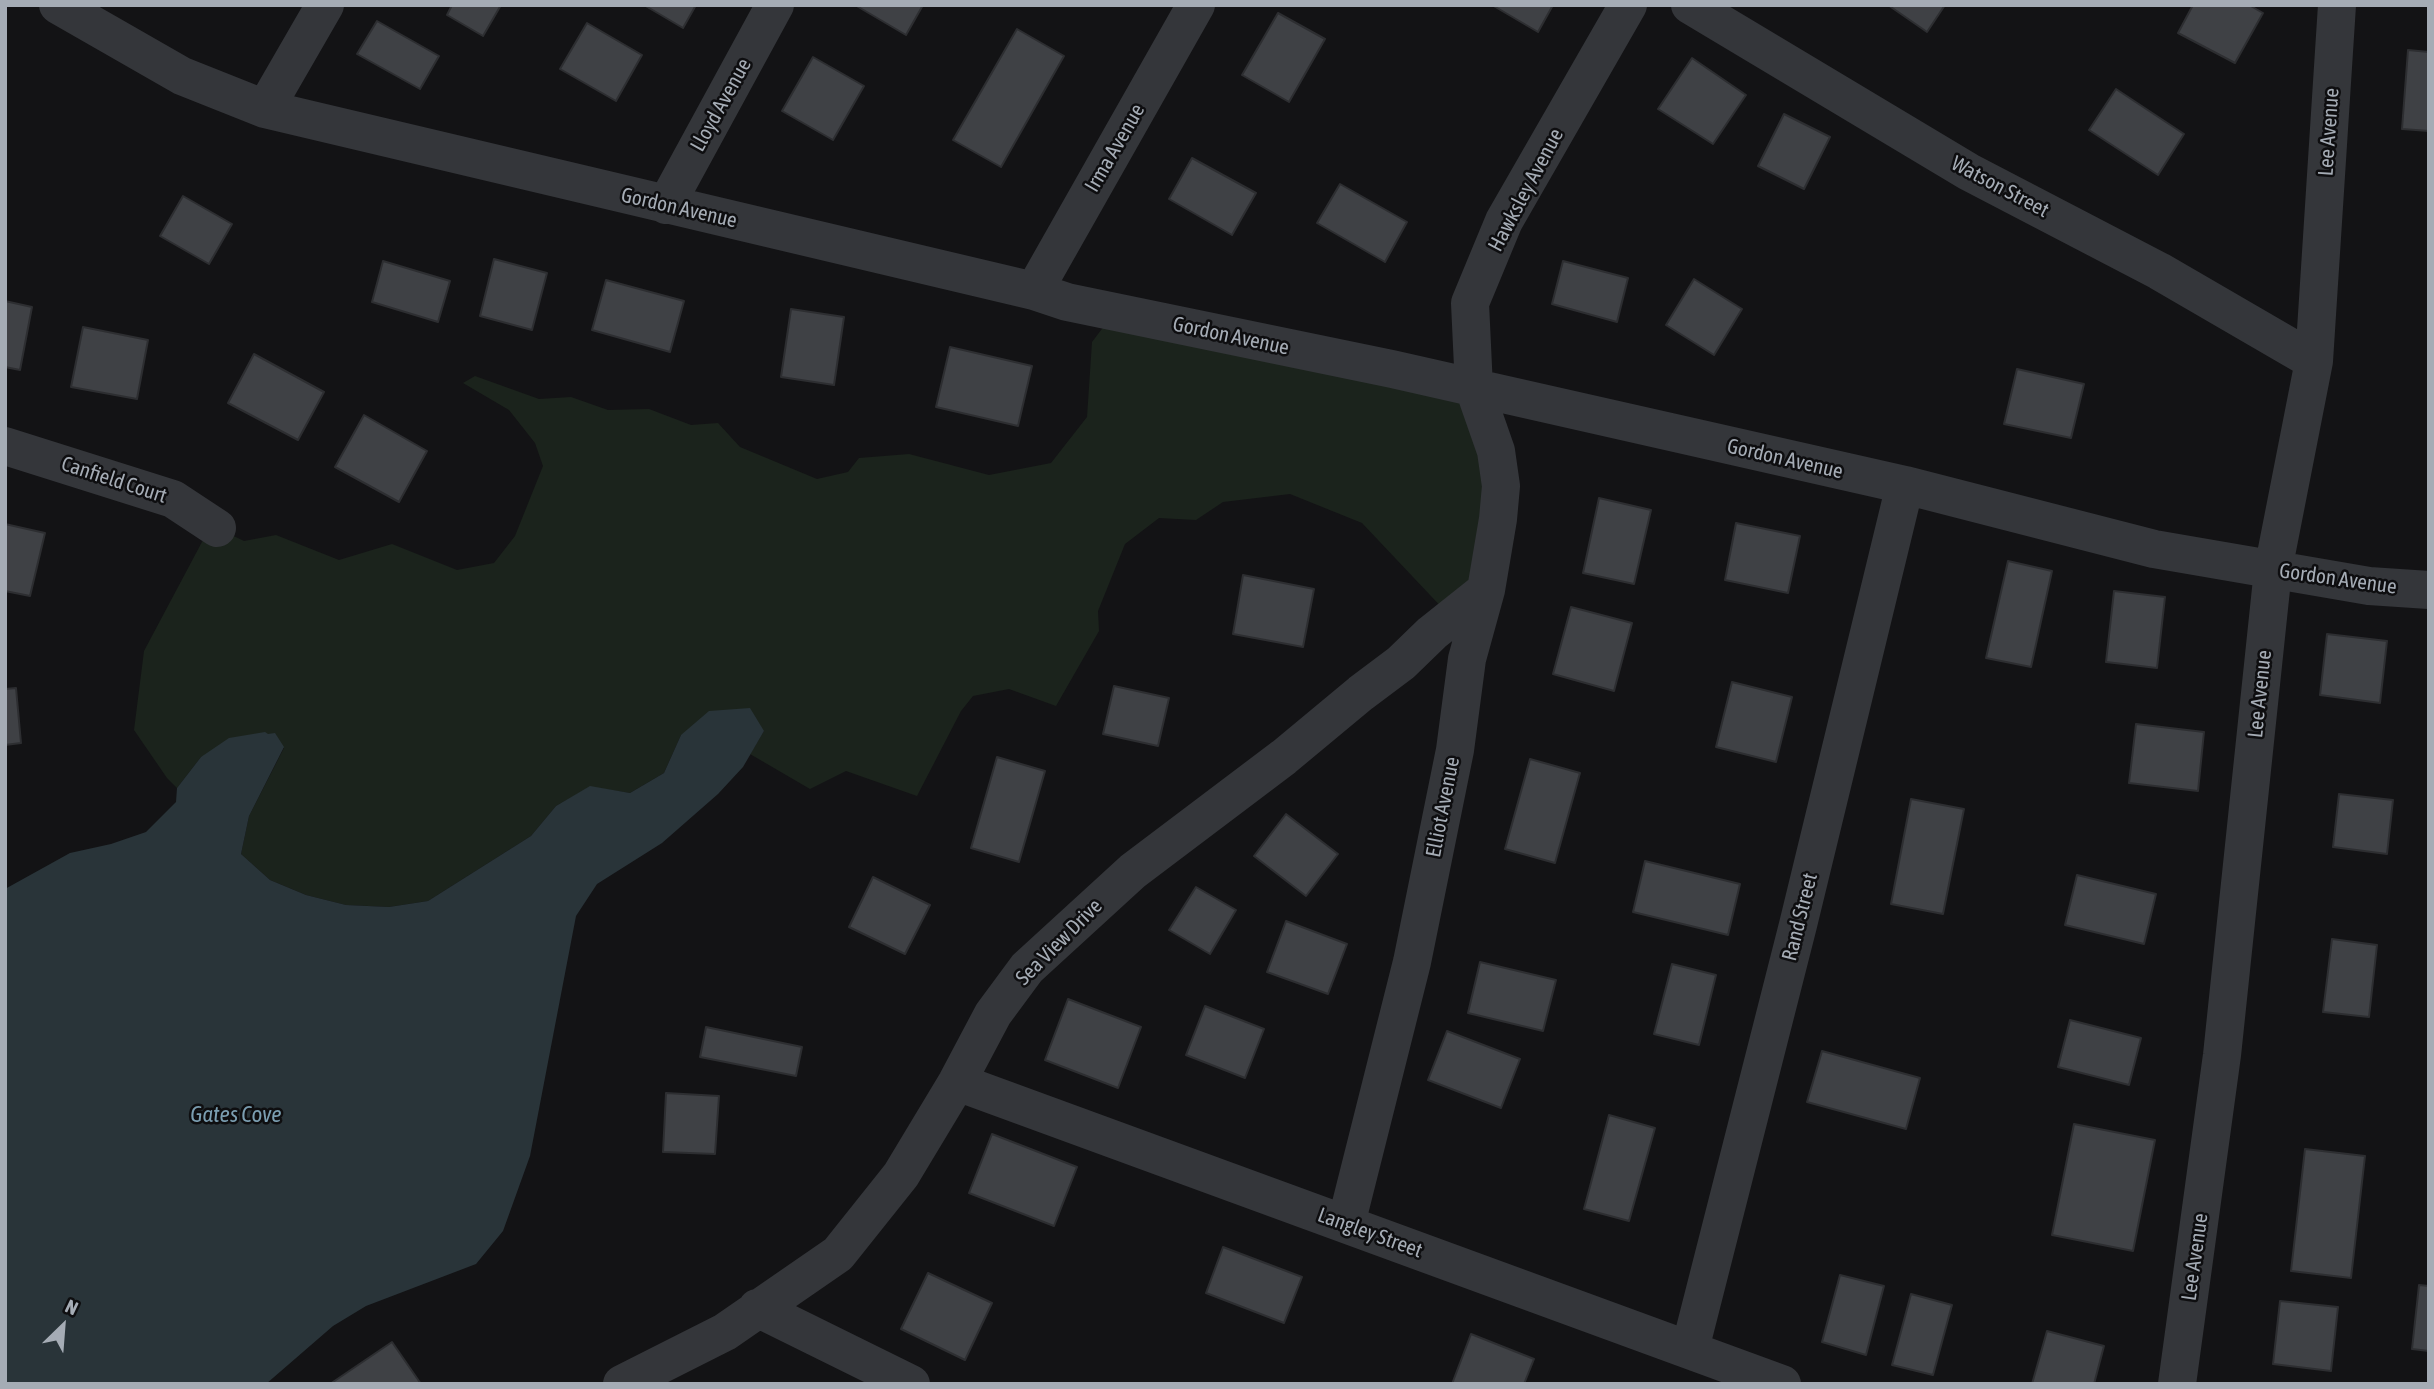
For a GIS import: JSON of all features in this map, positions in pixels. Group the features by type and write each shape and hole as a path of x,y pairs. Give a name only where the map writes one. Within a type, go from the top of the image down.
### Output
{"street":[{"name":"Gordon Avenue","path":"58,5 182,76 265,109 1034,291 1067,302 1474,388 1905,485 2154,549 2369,586 2429,590"},
{"path":"265,109 325,5"},
{"name":"Lloyd Avenue","path":"666,205 775,5"},
{"name":"Irma Avenue","path":"1034,291 1196,5"},
{"name":"Hawksley Avenue","path":"1474,388 1470,303 1504,221 1628,5"},
{"name":"Watson Street","path":"1689,5 1969,172 2159,271 2314,361"},
{"name":"Lee Avenue","path":"2177,1384 2222,1055 2273,570 2314,361 2337,5"},
{"name":"Elliot Avenue","path":"1346,1224 1412,962 1455,750 1467,659 1486,590 1498,519 1501,486 1496,451 1474,388"},
{"name":"Canfield Court","path":"5,446 173,499 217,528"},
{"name":"Rand Street","path":"1690,1349 1801,912 1905,485"},
{"name":"Sea View Drive","path":"622,1384 725,1332 838,1254 901,1175 957,1082 993,1014 1027,968 1133,871 1284,757 1401,663 1486,590"},
{"name":"Langley Street","path":"957,1082 1783,1384"},
{"path":"757,1308 911,1384"}],"shaded area":[{"path":"1117,309 1479,385 1501,534 1447,613 1362,523 1290,494 1223,502 1196,520 1159,518 1125,544 1098,611 1099,631 1056,706 1009,689 973,696 961,711 917,796 846,771 810,789 750,754 764,731 681,735 664,773 630,793 590,787 556,806 531,836 428,901 389,907 346,905 306,895 270,880 241,854 249,816 284,748 201,757 177,788 134,730 144,651 211,525 244,541 276,535 339,560 392,544 457,570 494,563 515,536 543,466 535,443 509,410 463,383 475,376 539,399 571,397 608,410 649,409 691,425 718,423 740,447 817,479 848,472 859,458 909,454 989,475 1051,463 1087,417 1092,342"}],"water":[{"name":"Gates Cove","path":"750,708 764,731 743,767 718,794 662,843 597,884 576,916 530,1156 503,1231 476,1264 366,1306 333,1326 266,1384 5,1384 5,889 70,853 111,844 146,832 176,802 177,788 201,757 229,738 265,732 275,733 284,747 249,816 241,854 270,880 306,895 346,905 389,907 428,901 531,836 556,806 590,786 630,793 664,773 681,735 709,711"}],"building":[{"path":"452,5 501,5 483,36 447,15"},
{"path":"644,5 696,5 683,28"},
{"path":"855,5 923,5 906,35"},
{"path":"1492,5 1553,5 1538,32"},
{"path":"1888,5 1945,5 1927,32"},
{"path":"2193,5 2249,5 2263,13 2235,63 2178,33"},
{"path":"1278,13 1325,39 1289,102 1242,75"},
{"path":"377,21 439,56 420,89 357,54"},
{"path":"587,23 642,55 616,101 560,69"},
{"path":"1017,29 1064,56 1001,167 953,140"},
{"path":"2408,50 2429,52 2429,131 2402,129"},
{"path":"813,57 864,86 833,140 782,111"},
{"path":"1692,58 1746,95 1713,144 1658,109"},
{"path":"2116,89 2184,134 2158,175 2089,130"},
{"path":"1784,114 1830,137 1804,189 1758,166"},
{"path":"1192,158 1256,193 1232,235 1169,199"},
{"path":"1340,184 1407,222 1385,262 1317,223"},
{"path":"183,196 232,224 209,264 160,236"},
{"path":"494,259 547,273 532,330 480,316"},
{"path":"383,261 450,281 438,322 372,302"},
{"path":"1563,261 1628,278 1617,322 1552,304"},
{"path":"1694,279 1742,309 1714,355 1666,325"},
{"path":"606,280 684,301 670,352 592,330"},
{"path":"5,301 32,307 20,370 5,367"},
{"path":"791,309 844,317 834,385 781,377"},
{"path":"83,327 148,340 137,399 71,387"},
{"path":"950,347 1032,366 1018,426 936,407"},
{"path":"254,354 324,392 298,440 228,403"},
{"path":"2017,369 2084,384 2071,438 2004,424"},
{"path":"364,415 427,451 399,502 335,467"},
{"path":"1599,498 1651,510 1634,584 1583,573"},
{"path":"1736,523 1800,536 1788,593 1725,580"},
{"path":"5,524 45,533 30,596 5,591"},
{"path":"2008,561 2052,571 2031,667 1986,658"},
{"path":"1243,575 1314,589 1303,647 1233,634"},
{"path":"2114,591 2165,597 2157,668 2106,662"},
{"path":"1571,607 1632,623 1614,691 1553,674"},
{"path":"2327,634 2387,641 2380,703 2320,695"},
{"path":"1732,682 1792,697 1776,762 1716,747"},
{"path":"1114,686 1169,698 1158,746 1103,734"},
{"path":"16,688 21,743 5,745 5,689"},
{"path":"2136,724 2204,732 2198,791 2129,783"},
{"path":"997,757 1045,771 1019,862 971,848"},
{"path":"1530,759 1580,773 1555,863 1505,849"},
{"path":"2339,794 2393,800 2387,854 2333,847"},
{"path":"1911,799 1964,809 1943,914 1891,904"},
{"path":"1286,814 1338,854 1306,896 1254,856"},
{"path":"1645,861 1740,884 1728,935 1633,912"},
{"path":"2077,875 2156,894 2144,944 2065,925"},
{"path":"873,877 930,905 905,954 849,927"},
{"path":"1196,887 1236,910 1210,954 1169,930"},
{"path":"1286,921 1347,944 1328,994 1267,972"},
{"path":"2332,939 2377,945 2369,1017 2323,1012"},
{"path":"1480,962 1556,980 1543,1031 1468,1013"},
{"path":"1672,964 1716,975 1699,1045 1654,1034"},
{"path":"1068,999 1141,1027 1118,1088 1045,1060"},
{"path":"1205,1006 1264,1029 1245,1078 1186,1055"},
{"path":"2070,1020 2141,1038 2129,1085 2058,1067"},
{"path":"706,1027 802,1047 796,1076 700,1057"},
{"path":"1447,1031 1520,1059 1501,1108 1428,1080"},
{"path":"1822,1051 1920,1078 1906,1129 1807,1102"},
{"path":"666,1093 719,1096 715,1154 663,1152"},
{"path":"1609,1115 1655,1128 1629,1221 1584,1209"},
{"path":"2074,1124 2155,1140 2133,1251 2052,1235"},
{"path":"992,1134 1077,1167 1054,1226 969,1193"},
{"path":"2305,1149 2365,1156 2351,1278 2291,1271"},
{"path":"1223,1247 1302,1277 1284,1323 1206,1293"},
{"path":"928,1273 992,1303 965,1360 901,1329"},
{"path":"1840,1275 1884,1286 1866,1355 1822,1342"},
{"path":"2419,1285 2429,1286 2429,1351 2412,1349"},
{"path":"1911,1294 1952,1305 1933,1375 1892,1365"},
{"path":"2280,1301 2338,1307 2331,1371 2273,1364"},
{"path":"2047,1331 2104,1346 2094,1384 2032,1384"},
{"path":"1471,1334 1534,1359 1524,1384 1452,1384"},
{"path":"392,1342 421,1384 330,1384"}]}
